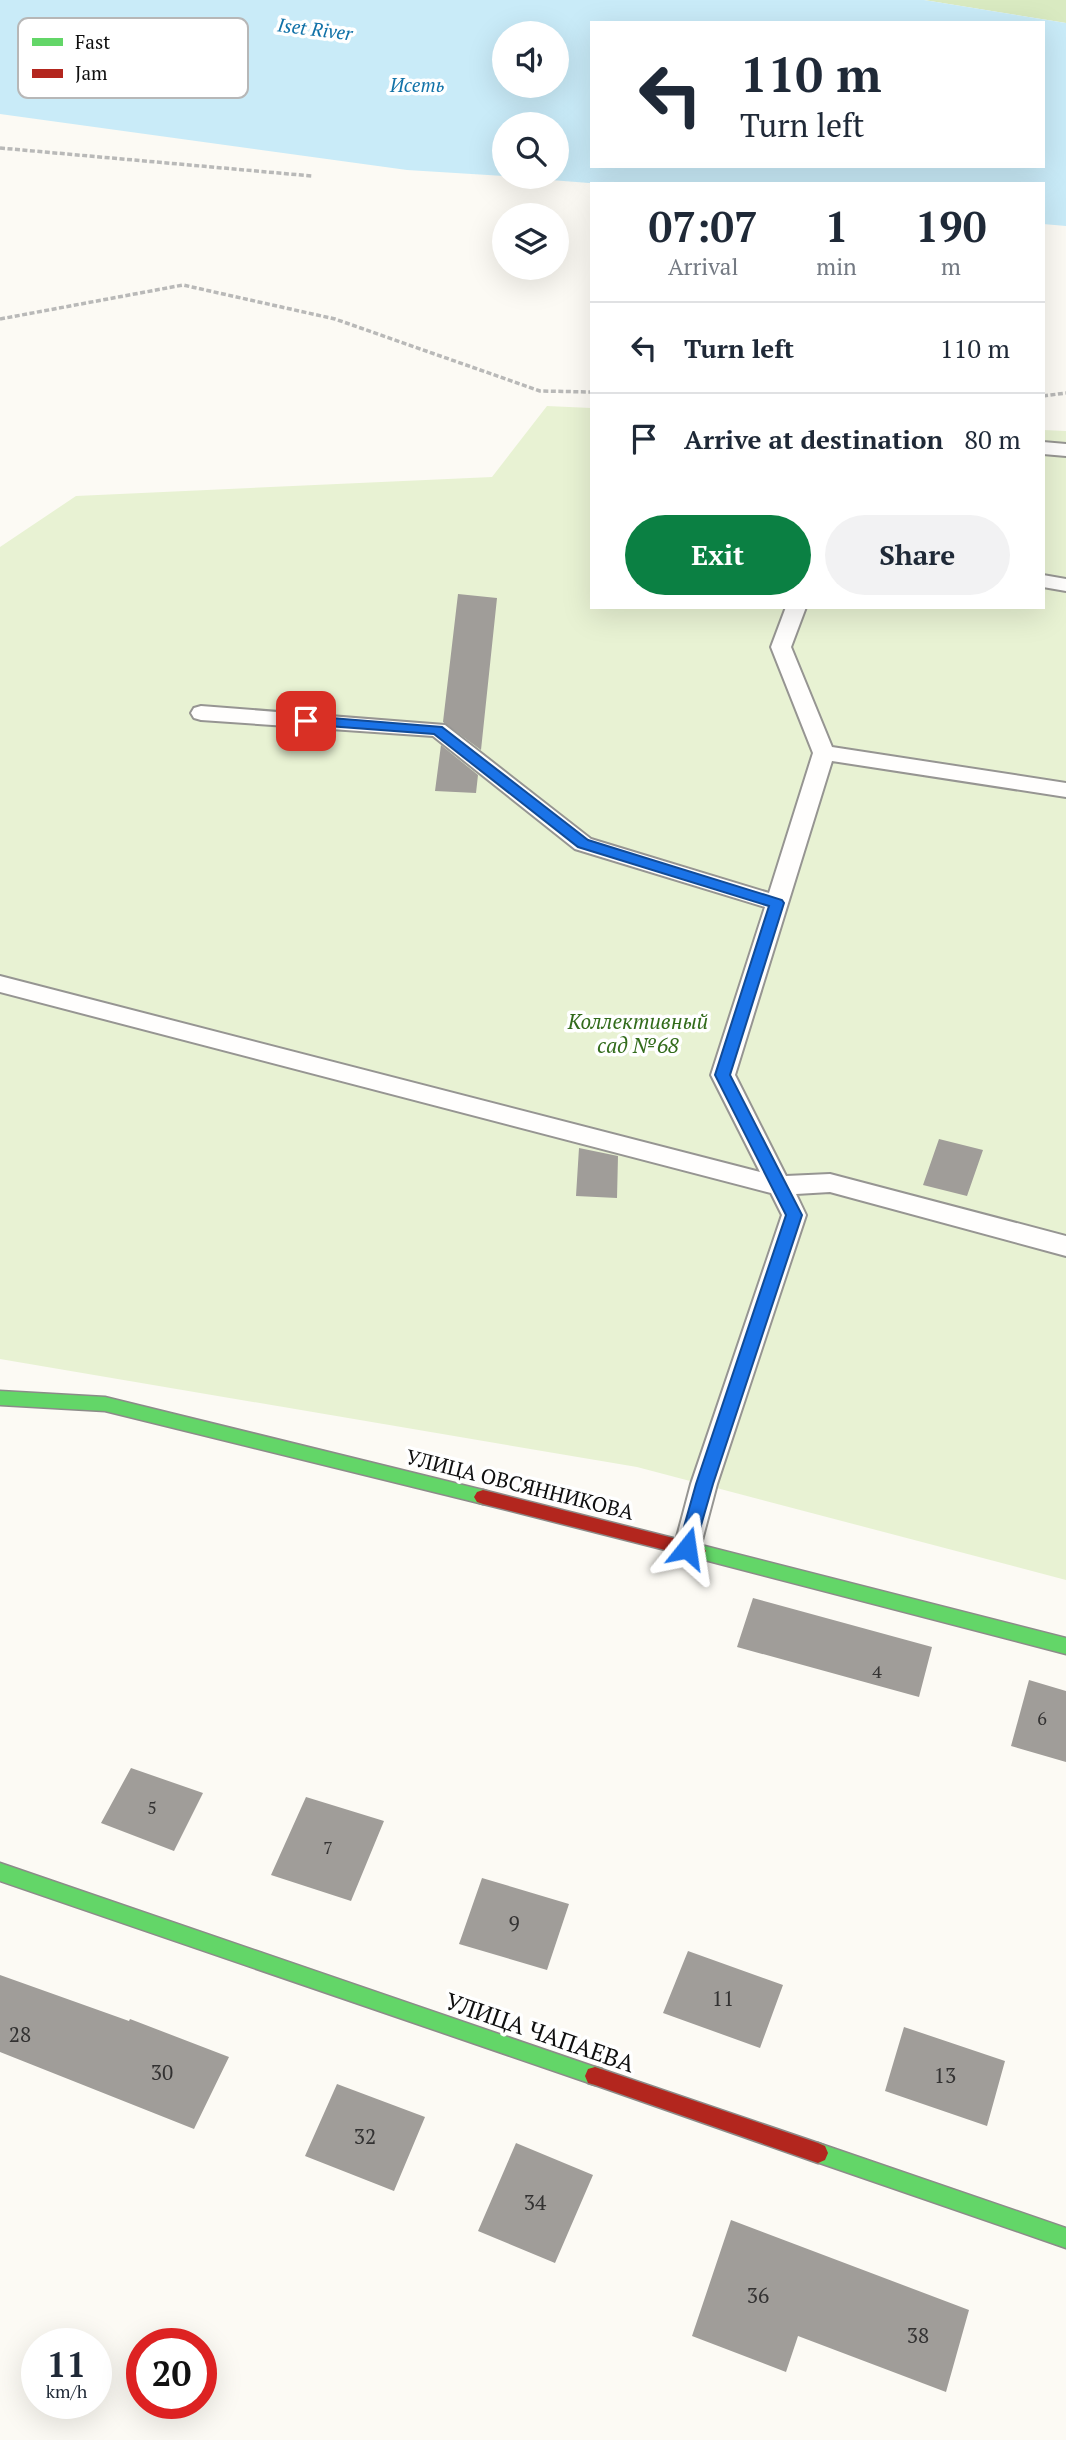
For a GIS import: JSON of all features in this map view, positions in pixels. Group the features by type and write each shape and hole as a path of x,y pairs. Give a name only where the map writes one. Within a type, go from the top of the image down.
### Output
{"street":[{"name":"УЛИЦА ОВСЯННИКОВА","path":"0,1398 105,1404 687,1548 1066,1646"},
{"name":"УЛИЦА ЧАПАЕВА","path":"0,1872 1066,2238"}],"lane":[{"path":"1045,448 1066,450"},
{"path":"1045,581 1066,585"},
{"path":"687,1548 704,1484 794,1215 723,1075 824,753 781,647 795,609"},
{"path":"201,713 438,730 583,844 777,903"},
{"path":"824,753 1066,790"},
{"path":"0,984 779,1186 830,1183 1066,1246"}],"path":[{"path":"0,148 312,176"},
{"path":"0,319 183,285 335,319 540,391 590,392"},
{"path":"1045,396 1066,393"}],"green space":[{"path":"924,0 1066,0 1066,23 1060,22"},
{"name":"Коллективный сад №68","path":"547,406 590,408 590,609 1045,609 1045,430 1066,431 1066,1580 637,1467 0,1359 0,547 76,496 492,477"}],"water":[{"name":"Исеть","path":"0,0 924,0 1066,23 1066,226 1045,224 1045,182 569,181 569,112 492,112 492,175 407,170 0,114"}],"building":[{"path":"458,594 497,598 481,750 443,722"},
{"path":"441,745 478,775 476,793 435,791"},
{"path":"939,1139 983,1150 967,1196 923,1185"},
{"path":"579,1148 618,1156 617,1198 576,1196"},
{"path":"753,1598 932,1647 919,1697 737,1647"},
{"path":"1029,1680 1066,1691 1066,1762 1011,1746"},
{"path":"131,1768 203,1793 174,1851 101,1823"},
{"path":"306,1797 384,1821 351,1901 271,1875"},
{"path":"482,1878 569,1904 547,1970 459,1944"},
{"path":"688,1951 783,1985 760,2048 663,2013"},
{"path":"0,1975 129,2021 130,2019 229,2057 194,2129 0,2052"},
{"path":"904,2027 1005,2061 987,2126 885,2091"},
{"path":"337,2084 425,2117 394,2191 305,2156"},
{"path":"516,2143 593,2175 555,2263 478,2231"},
{"path":"731,2220 969,2310 946,2392 798,2336 786,2372 692,2336"}],"traffic: fast":[{"path":"0,1398 105,1404 483,1497"},
{"path":"697,1551 1066,1646"},
{"path":"0,1872 595,2076"},
{"path":"818,2153 1066,2238"}],"traffic: jam":[{"path":"483,1497 697,1551"},
{"path":"595,2076 818,2153"}],"route":[{"path":"306,721 438,730 583,844 777,903 723,1075 794,1215 704,1484 687,1548"}],"water label":[{"name":"Iset River","path":"315,29"}]}
